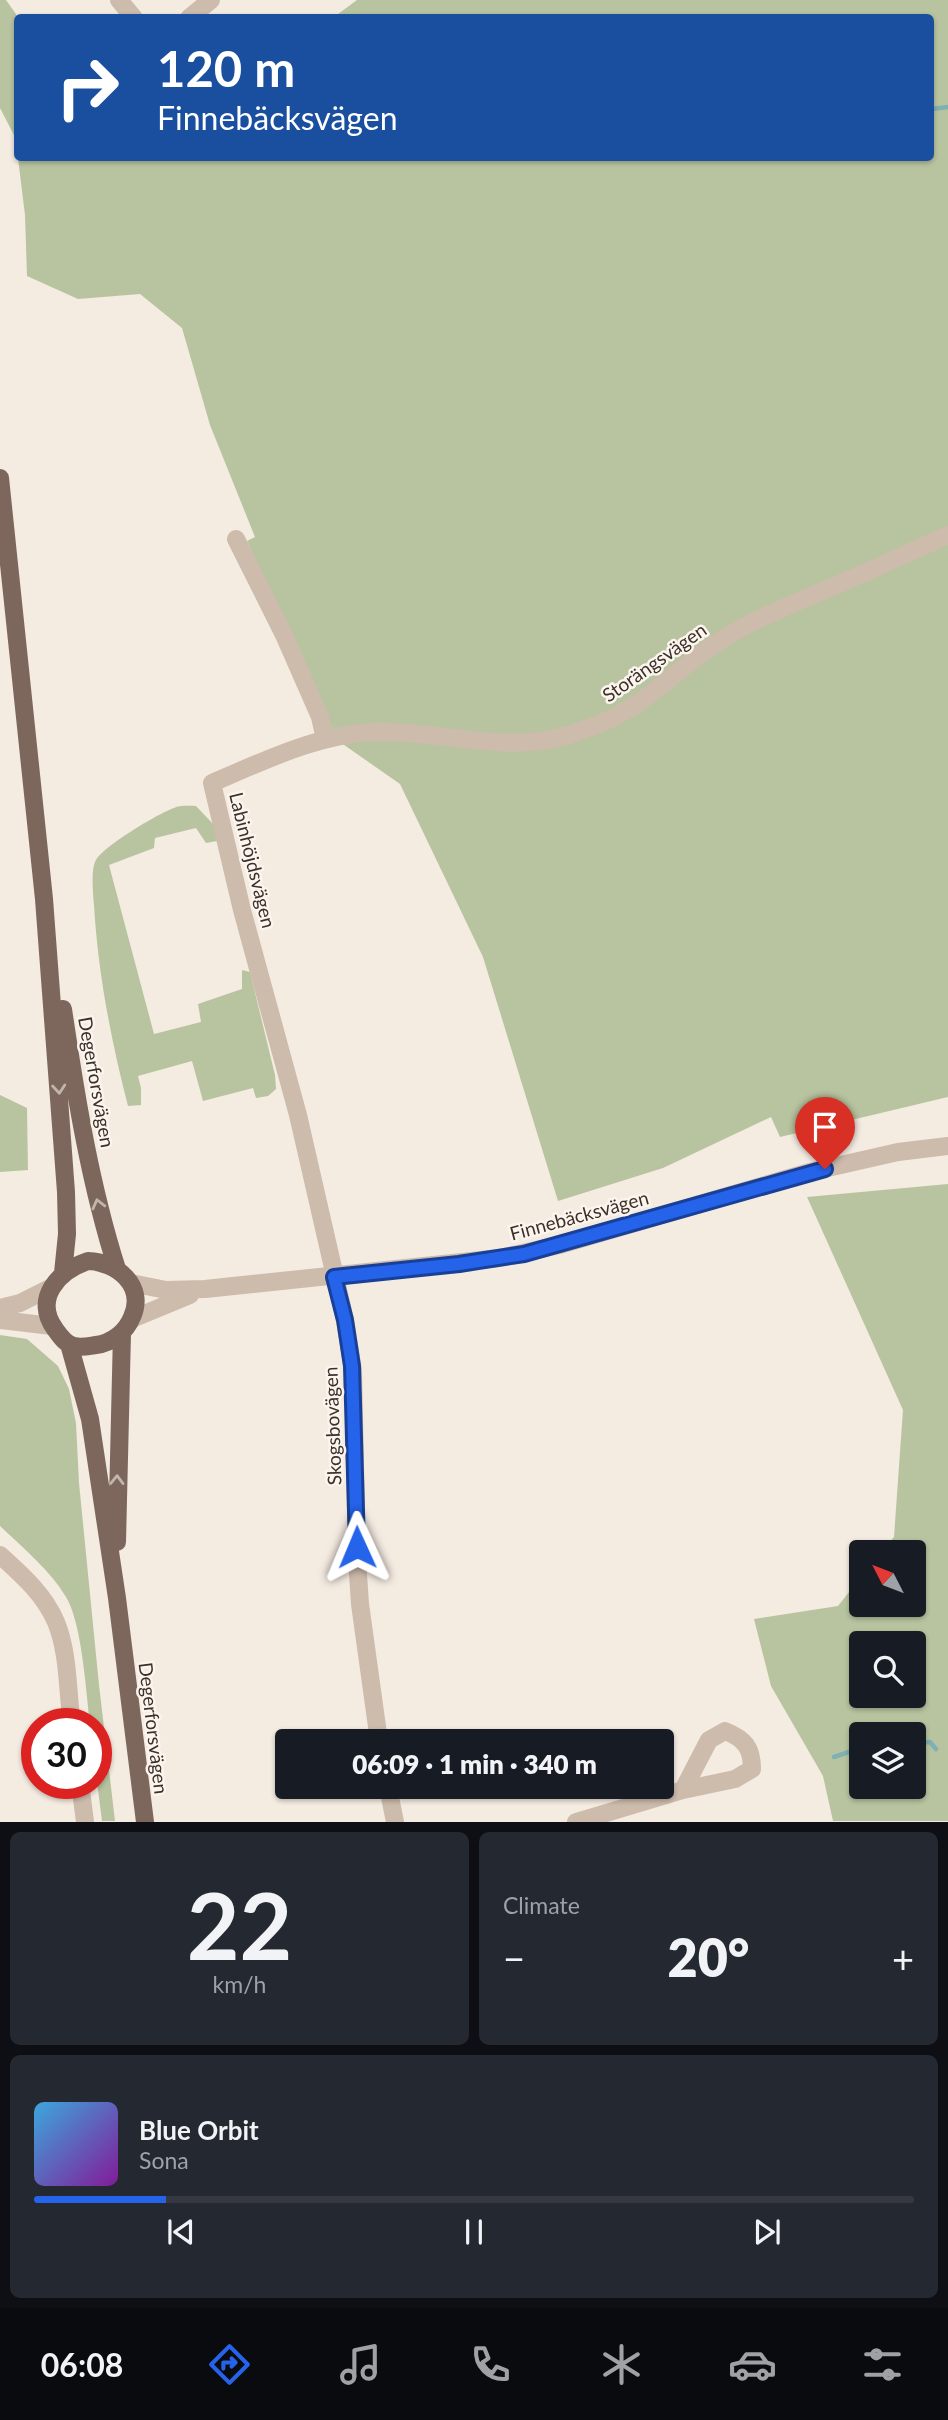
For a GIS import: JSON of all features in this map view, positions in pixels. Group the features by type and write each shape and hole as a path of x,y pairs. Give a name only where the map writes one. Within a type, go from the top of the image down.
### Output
{"main road":[{"name":"Degerforsvägen","path":"0,478 44,899 66,1192 67,1234 62,1273"},
{"name":"Degerforsvägen","path":"44,899 81,1124 96,1194 117,1269"},
{"path":"88,1261 99,1261 117,1269 135,1291 135,1301 127,1326 101,1344 83,1347 69,1344 52,1326 46,1310 50,1288 62,1273 88,1261"},
{"name":"Degerforsvägen","path":"117,1598 116,1488 127,1326"},
{"name":"Degerforsvägen","path":"69,1344 90,1419 117,1598 145,1822"}],"street":[{"path":"118,0 131,14"},
{"path":"194,14 211,0"},
{"name":"Storängsvägen","path":"325,739 349,734 408,733 464,741 521,743 544,741 570,734 603,723 628,709 712,645 732,633 788,604 843,583 948,535"},
{"path":"236,539 284,635 320,717 325,739"},
{"name":"Labinhöjdsvägen","path":"325,739 212,783 242,910 298,1115 334,1277"},
{"name":"Finnebäcksvägen","path":"131,1283 166,1290 214,1288 459,1264 524,1254 810,1172 898,1152 948,1146"},
{"name":"Skogsbovägen","path":"334,1277 345,1320 352,1366 357,1559 377,1729"},
{"path":"0,1308 20,1303 50,1288"},
{"name":"Finnebäcksvägen","path":"127,1326 176,1299 214,1288"},
{"path":"0,1320 52,1326"},
{"path":"0,1555 43,1599 55,1622 65,1660 70,1708"},
{"path":"576,1822 683,1790"},
{"path":"82,1799 85,1822"},
{"path":"390,1799 395,1822"}],"green space":[{"path":"0,0 6,0 16,14 14,135 0,108"},
{"path":"357,0 948,0 948,1097 780,1137 771,1117 663,1168 558,1201 483,957 400,784 337,740 247,541 255,537 210,425 182,328 140,294 78,299 27,276 25,215 18,161 934,161 934,14 338,14"},
{"path":"196,806 215,826 217,841 206,843 196,828 155,838 154,848 109,865 154,1034 201,1022 198,1004 242,989 242,970 250,972 276,1089 268,1096 256,1098 253,1088 203,1101 192,1061 138,1076 141,1105 128,1106 102,981 93,895 94,866 107,848 144,824 176,807"},
{"path":"0,1095 27,1108 28,1170 0,1172"},
{"path":"948,1184 948,1821 833,1821 823,1776 771,1686 754,1619 838,1606 849,1592 849,1617 926,1617 926,1540 891,1540 894,1537 903,1410 807,1197"},
{"path":"0,1335 27,1339 58,1366 69,1389 76,1423 79,1483 102,1708 88,1708 76,1623 66,1597 36,1560 0,1526"},
{"path":"112,1796 115,1821 102,1821 99,1799 112,1799"}],"waterway":[{"path":"934,109 948,107"},
{"path":"926,1742 930,1742 936,1749"},
{"path":"834,1757 849,1752"}],"route":[{"path":"357,1547 352,1366 345,1320 334,1277 459,1264 524,1254 825,1169"}]}
